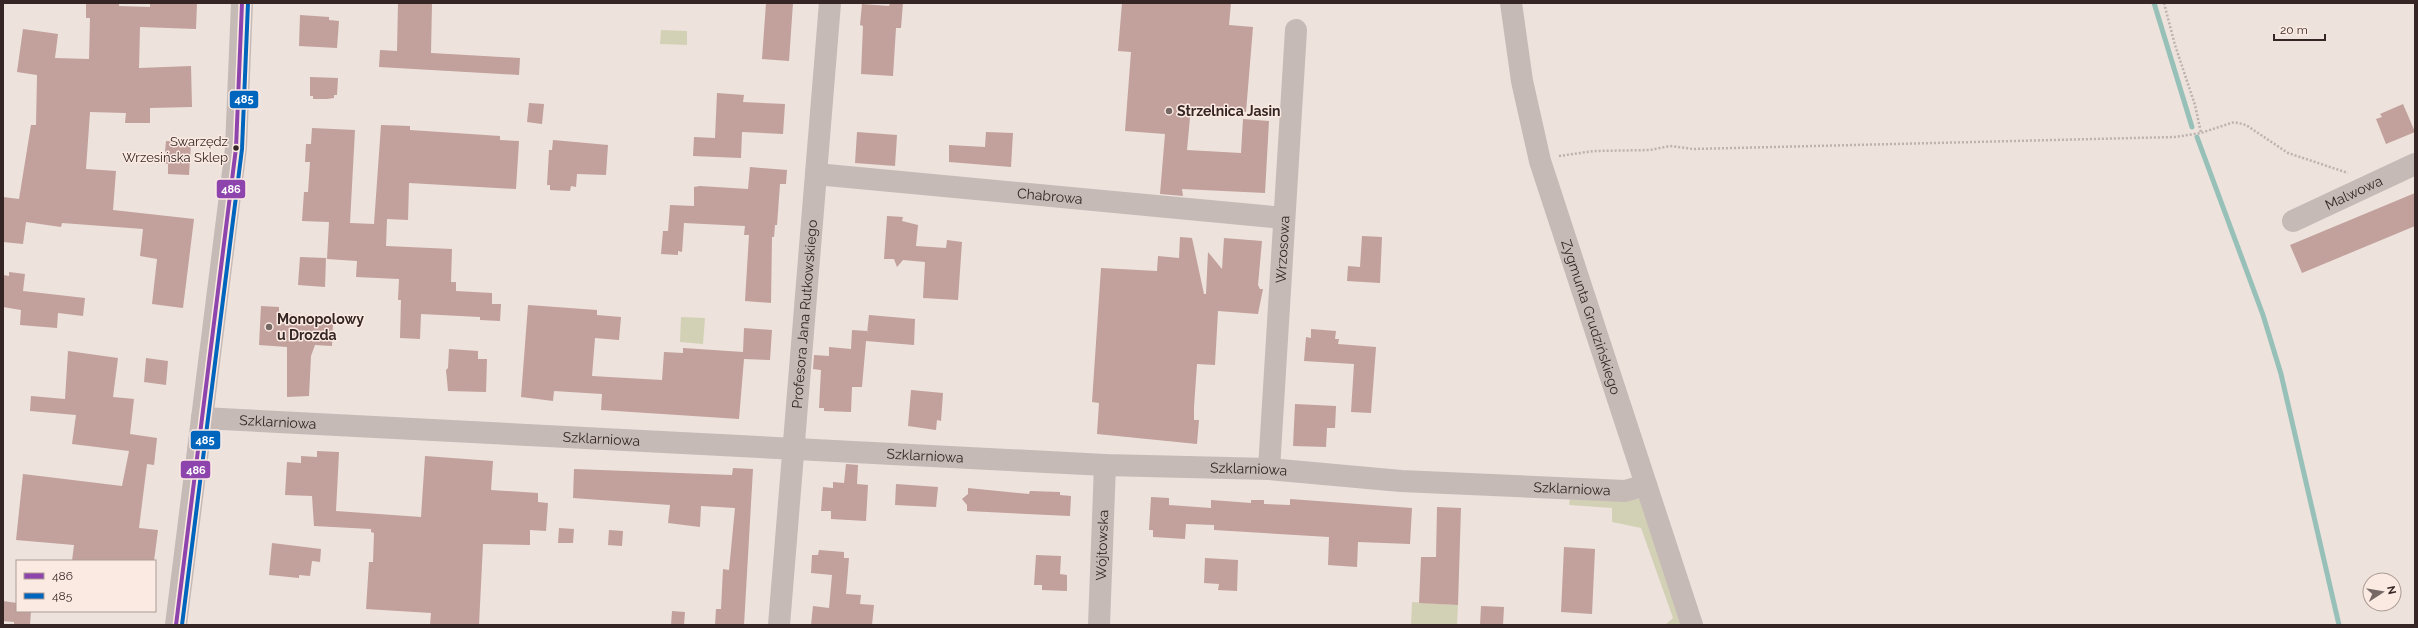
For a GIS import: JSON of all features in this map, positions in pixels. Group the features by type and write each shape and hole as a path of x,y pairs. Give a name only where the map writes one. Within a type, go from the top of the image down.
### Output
{"street":[{"path":"176,625 236,148 242,3"},
{"name":"Profesora Jana Rutkowskiego","path":"779,625 830,3"},
{"name":"Zygmunta Grudzińskiego","path":"1511,3 1522,81 1540,161 1692,625"},
{"name":"Wrzosowa","path":"1269,469 1296,30"},
{"name":"Malwowa","path":"2293,221 2415,164"},
{"name":"Chabrowa","path":"816,174 1284,218"},
{"name":"Szklarniowa","path":"202,418 1105,465 1269,469 1401,481 1613,490 1625,490 1646,485"},
{"name":"Wójtowska","path":"1098,625 1105,465"}],"path":[{"path":"2164,3 2175,45 2196,106 2201,133"},
{"path":"1540,161 1594,151 1650,150 1670,146 1693,149 2175,137 2201,133 2234,122 2246,125 2288,153 2375,183"}],"shaded area":[{"path":"661,30 687,31 687,45 660,44"},
{"path":"681,317 705,318 703,344 680,342"},
{"path":"1570,498 1644,499 1694,625 1665,625 1673,618 1641,528 1612,522 1612,508 1569,505"},
{"path":"1412,602 1458,605 1457,625 1411,625"}],"building":[{"path":"86,3 119,3 119,6 150,7 150,3 197,3 196,29 140,27 139,68 191,66 192,107 150,108 150,123 125,123 126,113 90,112 86,169 116,171 113,210 194,219 183,308 152,304 157,259 140,256 143,229 62,223 61,227 26,222 23,244 3,242 3,197 19,199 31,125 36,125 37,75 17,72 23,29 58,34 55,58 89,59 90,18 86,18"},
{"path":"398,3 432,3 431,53 520,58 519,75 379,67 380,50 397,51"},
{"path":"766,3 793,3 789,61 762,59"},
{"path":"890,3 903,3 901,28 896,28 893,76 861,74 863,26 860,25 862,4 889,6"},
{"path":"1122,3 1231,3 1229,25 1253,27 1246,112 1191,107 1187,150 1241,153 1243,119 1269,121 1265,193 1182,189 1183,196 1160,194 1165,134 1125,131 1131,52 1118,51"},
{"path":"300,15 329,17 329,20 339,21 337,48 299,46"},
{"path":"310,77 338,78 337,95 334,95 334,98 313,99 313,96 310,96"},
{"path":"717,93 744,95 743,102 785,104 783,134 742,132 741,158 693,156 694,137 715,138"},
{"path":"529,103 544,104 542,124 527,122"},
{"path":"2403,104 2415,132 2386,144 2376,119 2382,117 2380,114"},
{"path":"381,125 410,126 410,130 500,136 500,140 519,141 516,189 409,183 408,220 387,219 386,246 452,249 451,282 456,282 456,291 492,293 492,304 501,304 500,321 480,320 480,317 421,314 420,339 400,338 401,300 398,300 399,279 356,277 357,261 327,259 329,222 302,221 304,192 308,192 310,162 305,162 306,144 311,144 312,128 355,130 350,223 374,224"},
{"path":"857,132 897,135 895,166 855,163"},
{"path":"986,132 1013,133 1011,167 949,162 949,145 985,147"},
{"path":"553,140 608,145 606,175 577,174 576,187 571,186 570,191 550,190 550,185 547,185 549,150 552,150"},
{"path":"166,141 191,143 189,175 168,174 168,164 164,163"},
{"path":"750,167 787,170 786,184 780,184 777,225 775,225 774,237 772,237 771,303 745,301 749,235 744,235 745,226 684,223 682,252 678,251 678,255 661,254 663,231 668,231 670,205 694,206 694,187 700,186 748,189"},
{"path":"2415,193 2415,226 2302,273 2290,245"},
{"path":"887,216 903,217 902,221 918,225 916,246 946,248 947,240 962,242 958,300 923,298 925,262 903,260 897,267 894,259 884,259"},
{"path":"1362,236 1382,237 1380,283 1347,281 1348,266 1360,267"},
{"path":"1180,237 1192,238 1204,294 1206,294 1208,252 1222,269 1224,238 1262,241 1258,285 1260,289 1263,289 1258,314 1218,311 1215,365 1197,364 1194,420 1199,420 1197,444 1097,434 1099,403 1092,402 1101,268 1157,271 1158,256 1179,258"},
{"path":"300,257 326,258 325,287 298,285"},
{"path":"9,272 25,274 23,291 85,298 83,316 58,313 57,328 20,325 21,310 3,307 3,275 9,276"},
{"path":"528,305 597,310 597,315 621,317 619,340 595,338 592,376 662,380 664,352 683,353 683,348 743,352 744,328 772,330 770,360 744,359 739,419 601,410 602,394 554,391 553,401 521,397"},
{"path":"261,306 279,307 279,314 313,316 313,322 333,323 332,346 315,345 311,356 309,396 287,397 287,347 259,345"},
{"path":"869,315 915,319 914,345 866,341 862,387 852,387 851,412 824,411 824,408 819,408 821,370 813,369 814,355 829,356 829,347 851,349 852,330 867,331 867,334"},
{"path":"1311,329 1336,331 1335,339 1339,339 1338,344 1376,347 1371,413 1351,412 1354,364 1304,361 1306,337 1311,338"},
{"path":"449,349 478,351 478,359 487,359 486,392 448,391 446,370 448,368"},
{"path":"68,351 118,358 113,397 134,399 130,434 157,438 154,465 147,464 139,528 158,530 154,560 72,560 74,545 16,540 23,474 122,486 129,451 72,444 76,415 30,411 31,396 65,399"},
{"path":"146,358 168,361 166,385 144,382"},
{"path":"911,390 943,393 941,421 937,420 936,430 908,426"},
{"path":"1295,404 1336,406 1335,428 1327,428 1326,447 1293,446"},
{"path":"317,451 339,452 336,511 421,517 425,456 493,461 491,490 538,493 538,502 548,503 546,531 530,530 530,545 483,544 479,625 430,625 431,613 366,609 369,562 373,562 374,533 371,532 371,529 314,526 312,496 285,495 287,462 301,463 301,456 317,457"},
{"path":"846,464 858,465 857,484 868,485 866,521 831,519 831,511 821,511 823,487 833,488 833,482 844,483"},
{"path":"733,468 753,469 744,625 715,625 716,609 721,609 723,569 729,570 735,508 701,506 700,527 668,523 670,505 573,498 574,469 732,475"},
{"path":"896,484 938,487 936,507 895,505"},
{"path":"968,488 1029,494 1030,491 1060,492 1060,495 1071,496 1070,516 967,511 967,505 962,499 968,494"},
{"path":"1151,497 1169,498 1169,505 1211,508 1211,500 1251,503 1251,500 1264,500 1264,504 1290,505 1290,499 1412,508 1410,544 1358,542 1357,567 1328,565 1329,537 1214,530 1214,525 1186,524 1185,539 1153,537 1153,530 1149,530"},
{"path":"1437,507 1461,508 1458,605 1419,603 1421,557 1436,557"},
{"path":"559,528 574,529 573,543 558,543"},
{"path":"609,530 623,531 622,546 608,545"},
{"path":"272,543 321,549 320,562 312,561 310,576 299,575 299,578 269,575"},
{"path":"1564,547 1595,549 1592,614 1561,612"},
{"path":"819,550 844,552 844,558 849,558 846,594 861,595 860,604 874,605 872,625 811,625 813,606 829,608 832,575 811,573 812,555 818,555"},
{"path":"1036,555 1061,556 1060,574 1067,575 1067,591 1042,590 1042,585 1034,585"},
{"path":"1205,558 1238,560 1237,591 1218,590 1219,584 1204,583"},
{"path":"3,601 16,603 16,612 31,612 30,625 14,625 14,622 3,621"},
{"path":"1481,606 1504,607 1503,625 1480,625"},
{"path":"672,611 685,612 684,625 671,625"}],"waterway":[{"path":"2154,3 2192,127"},
{"path":"2197,137 2263,315 2281,374 2339,625"}],"transit line":[{"name":"486","path":"176,625 236,148 242,3"},
{"name":"485","path":"182,625 242,149 248,3"}],"place":[{"name":"Strzelnica Jasin","path":"1169,111"},
{"name":"Swarzędz Wrzesińska Sklep","path":"236,148"},
{"name":"Monopolowy u Drozda","path":"269,327"}]}
